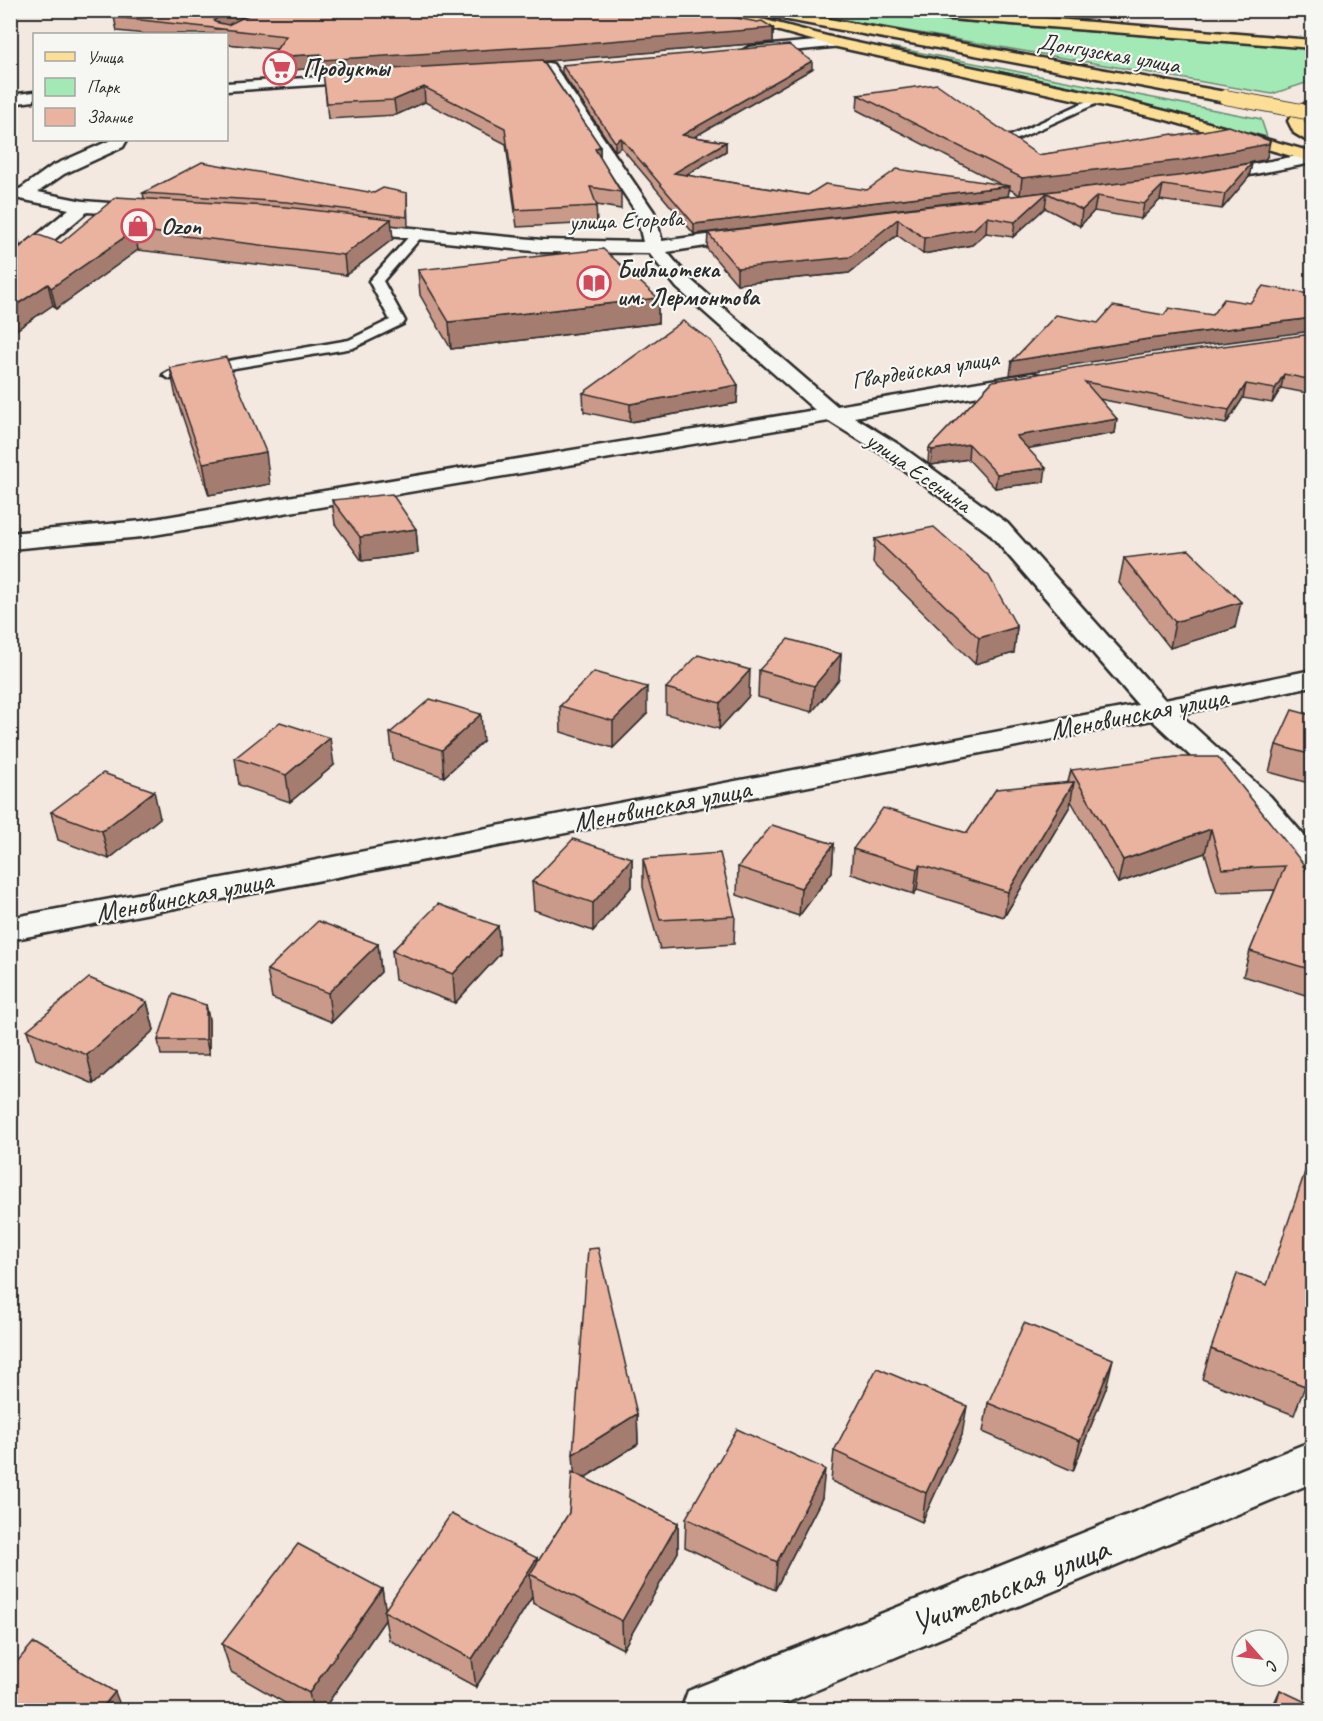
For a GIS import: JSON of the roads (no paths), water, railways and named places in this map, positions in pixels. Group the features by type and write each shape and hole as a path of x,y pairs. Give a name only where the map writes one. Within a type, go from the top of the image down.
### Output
{"main road":[{"path":"710,10 837,43 1168,116 1312,158"},
{"name":"Донгузская улица","path":"756,10 1312,113"},
{"path":"888,10 1312,44"},
{"path":"1312,104 1300,113 1296,121 1300,130 1312,139"}],"street":[{"path":"10,11 19,10"},
{"path":"730,53 837,43"},
{"name":"улица Есенина","path":"552,67 645,212 654,248 684,284 831,412 893,451 998,528 1158,710 1258,802 1312,865"},
{"path":"228,87 381,77"},
{"path":"10,100 33,97"},
{"path":"16,194 58,171 117,144 118,141"},
{"path":"1195,181 1312,158"},
{"path":"16,194 83,206 172,212"},
{"path":"10,267 83,206"},
{"name":"улица Егорова","path":"335,225 542,246 654,248 765,233"},
{"name":"Гвардейская улица","path":"10,541 142,530 1053,376"},
{"name":"Меновинская улица","path":"10,929 1158,710 1312,678"},
{"name":"Учительская улица","path":"707,1710 1312,1462"}],"lane":[{"path":"1009,139 1098,99"},
{"path":"171,375 353,344 398,321 376,281 417,235"}],"place":[{"name":"Продукты","path":"280,68"},
{"name":"Ozon","path":"138,226"},
{"name":"Библиотека им. Лермонтова","path":"594,283"}]}
